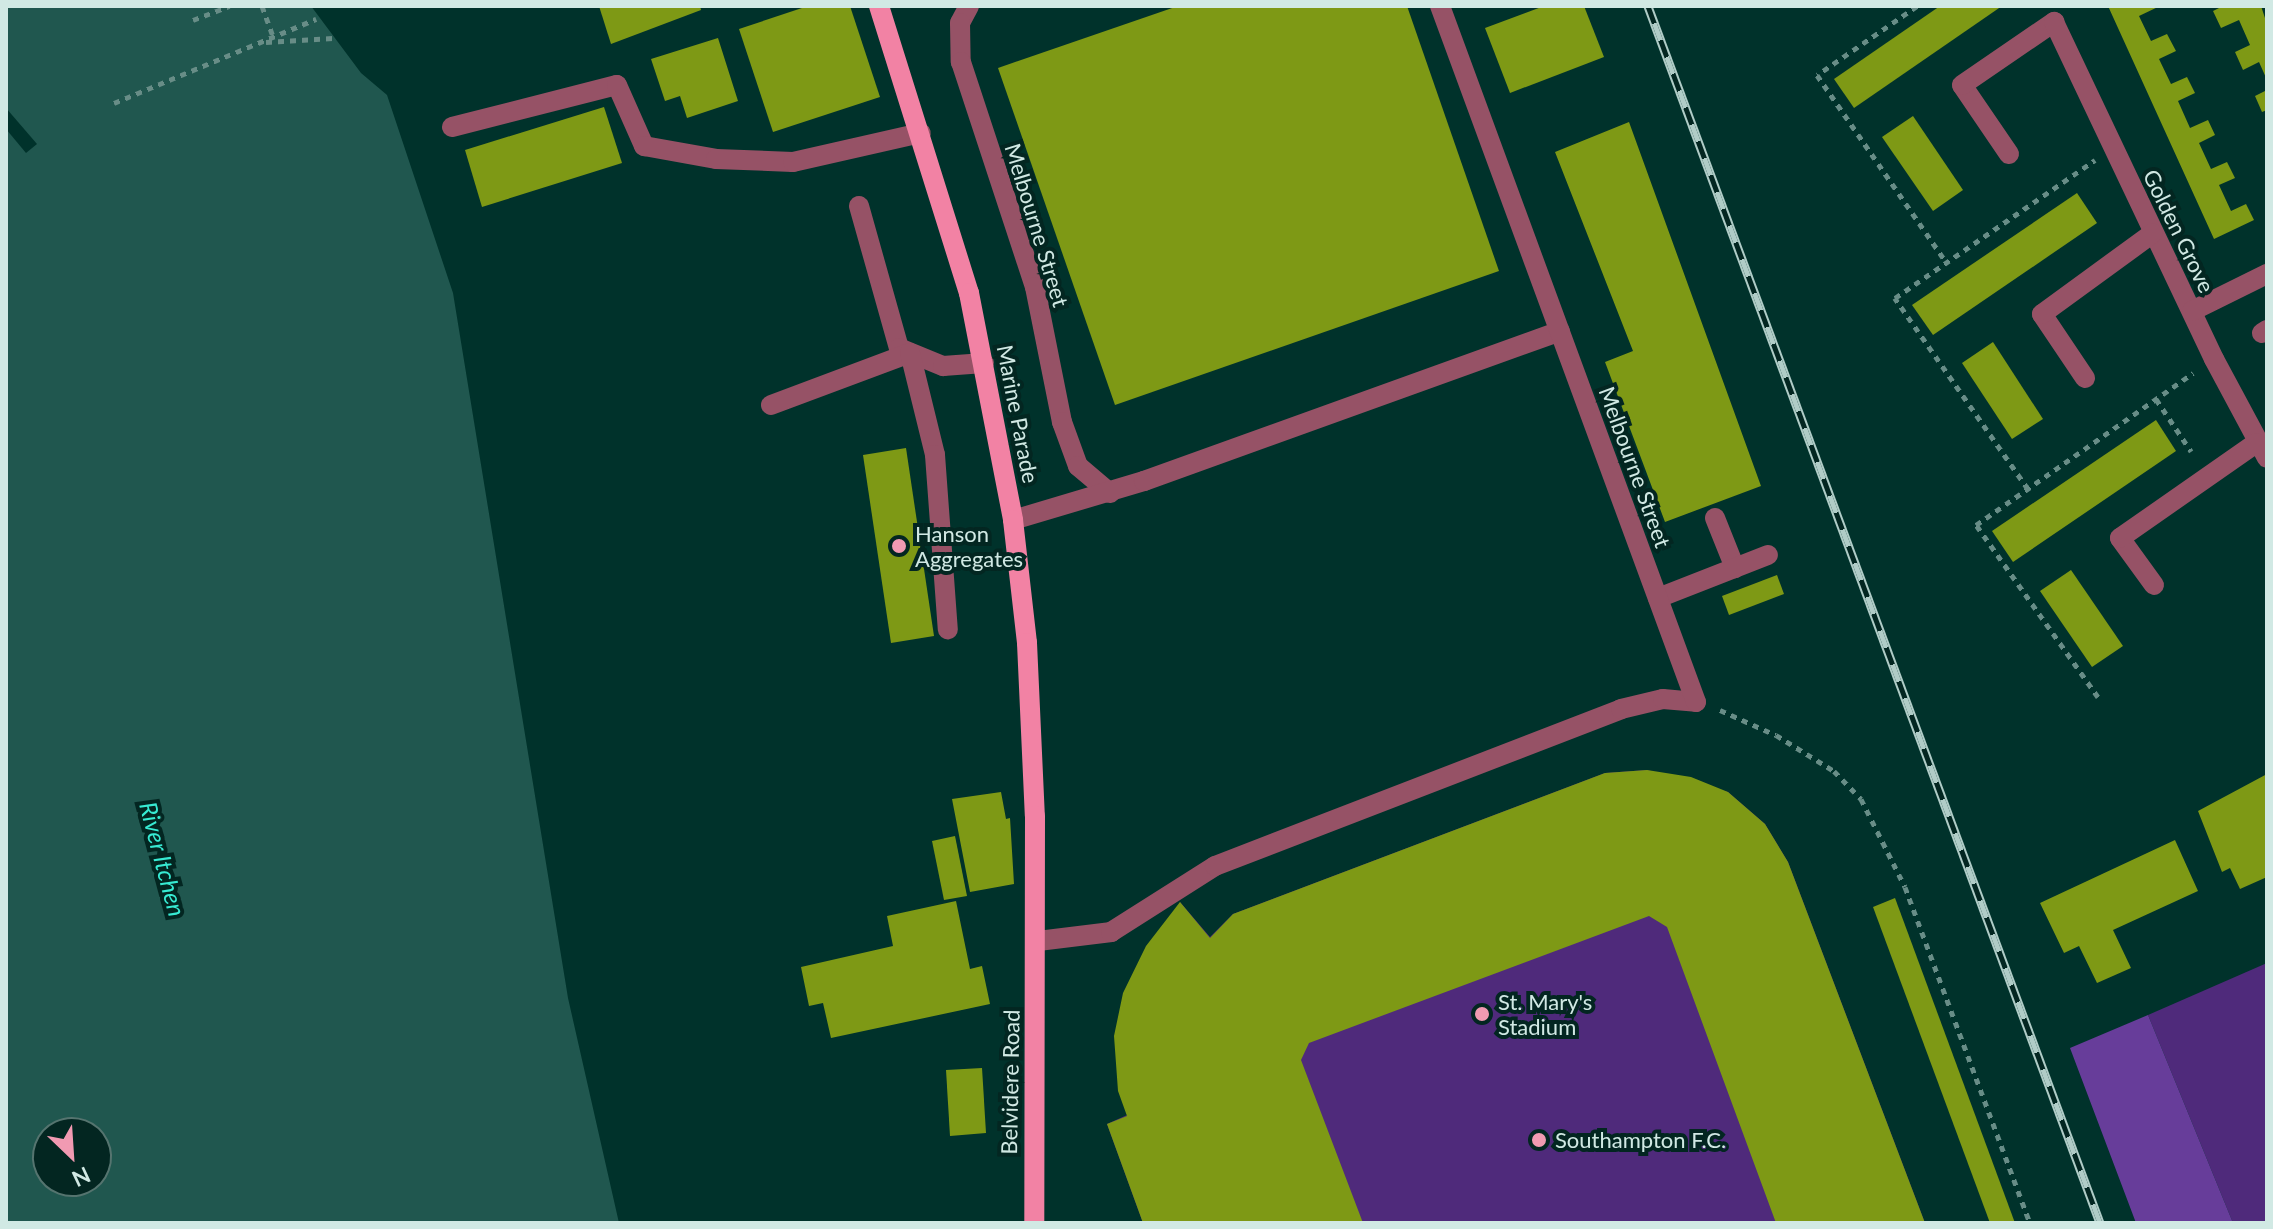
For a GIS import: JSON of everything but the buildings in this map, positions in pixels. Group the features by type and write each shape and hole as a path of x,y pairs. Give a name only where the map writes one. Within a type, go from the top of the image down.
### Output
{"main road":[{"name":"Marine Parade","path":"879,6 969,293 1013,520 1027,643 1038,941"},
{"name":"Belvidere Road","path":"1034,1223 1038,941"}],"street":[{"name":"Melbourne Street","path":"969,6 960,23 961,62 1035,287 1070,451 1086,474 1110,493"},
{"name":"Melbourne Street","path":"1440,6 1696,702"},
{"name":"Golden Grove","path":"2009,154 1962,85 2054,22 2214,359 2262,450"},
{"path":"452,127 617,85 644,146 716,159 793,162 921,133"},
{"path":"859,206 899,348 943,366 984,363"},
{"path":"2085,378 2042,314 2153,233"},
{"path":"2192,311 2267,274"},
{"path":"1013,520 1110,493 1560,331"},
{"path":"771,405 910,353"},
{"path":"910,353 935,455 948,630"},
{"path":"2154,585 2120,538 2262,450"},
{"path":"1715,518 1735,568"},
{"path":"1658,598 1768,555"},
{"path":"1038,941 1111,932 1215,866 1621,709 1663,699 1696,702"}],"path":[{"path":"193,20 229,6"},
{"path":"262,6 273,37"},
{"path":"1917,6 1817,75 1946,262"},
{"path":"114,103 316,19"},
{"path":"262,42 333,38"},
{"path":"2028,489 1895,298 2113,148"},
{"path":"2098,697 1976,525 2214,359"},
{"path":"2156,399 2191,451"},
{"path":"1696,702 1776,735 1834,771 1861,799 1905,887 2030,1223"}],"shaded area":[{"name":"St. Mary's Stadium","path":"1647,770 1728,792 1765,824 1788,862 1925,1223 1143,1223 1107,1124 1127,1115 1180,902 1210,937 1233,914 1605,773"},
{"path":"2267,963 2267,1223 2233,1223 2148,1015"},
{"path":"2148,1015 2233,1223 2136,1223 2070,1048"}],"water":[{"name":"River Itchen","path":"6,6 311,6 361,73 387,95 453,293 568,998 619,1223 6,1223"}],"pier":[{"path":"6,108 37,144 26,153 6,129"}],"railway":[{"path":"1648,6 2100,1223"}],"place":[{"name":"Hanson Aggregates","path":"899,546"},
{"name":"St. Mary's Stadium","path":"1482,1014"},
{"name":"Southampton F.C.","path":"1539,1140"}]}
